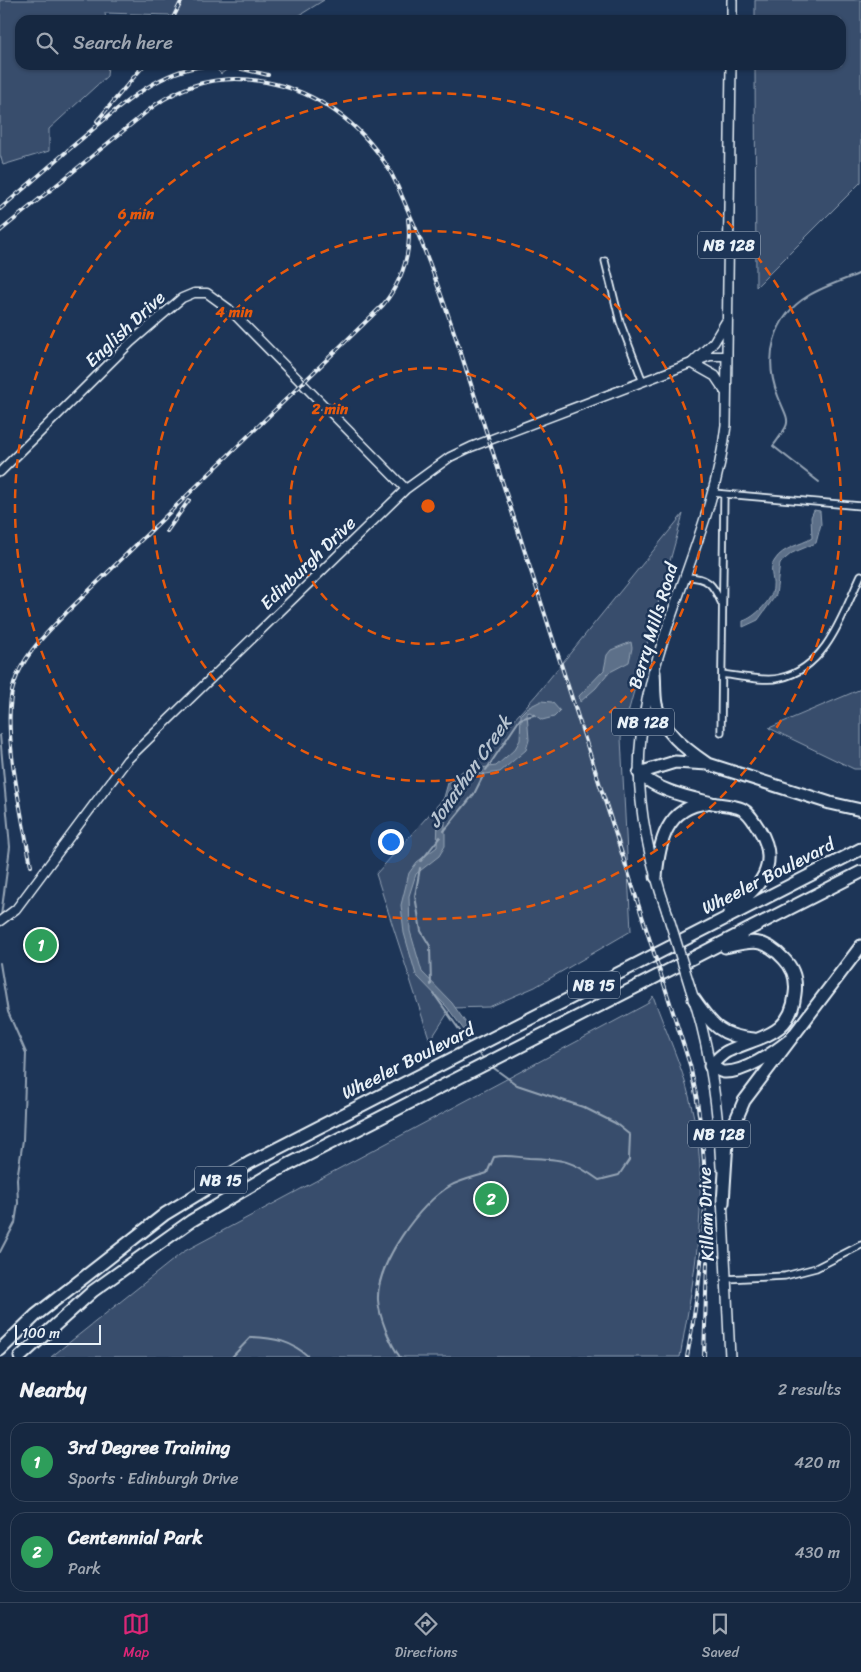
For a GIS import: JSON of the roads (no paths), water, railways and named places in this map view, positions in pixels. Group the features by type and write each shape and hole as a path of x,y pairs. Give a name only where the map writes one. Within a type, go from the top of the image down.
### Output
{"highway":[{"path":"654,672 656,705 663,722 676,740 708,764"},
{"path":"712,924 754,892 767,872 767,847 763,836 750,816 741,808 711,802 648,782 639,774 675,762 708,764 830,803 861,810"},
{"path":"656,877 658,849 666,831 678,815 693,804 711,802"},
{"name":"Wheeler Boulevard","path":"0,1350 36,1315 165,1214 249,1163 861,849"},
{"name":"NB 15","path":"20,1357 93,1291 191,1222 276,1171 861,872"},
{"path":"706,951 747,942 763,942 777,951 789,964 797,981 794,1010 775,1033 726,1052 710,1066 724,1072 740,1068 768,1057 788,1042"},
{"path":"723,1203 727,1141 744,1101 861,946"},
{"path":"694,999 716,1028 728,1035 758,1039"}],"main road":[{"path":"732,0 732,15"},
{"name":"NB 128","path":"727,395 731,70"},
{"path":"727,319 714,342 692,363 716,376 727,395"},
{"name":"Berry Mills Road","path":"680,954 656,877 645,826 639,774 641,737 654,672 713,493 726,425 727,395"},
{"name":"Killam Drive","path":"680,954 694,999 710,1066 717,1106 730,1357"}],"street":[{"path":"605,261 620,322 643,382"},
{"name":"English Drive","path":"0,472 131,342 182,298 194,293 207,293 230,309 406,489"},
{"name":"Edinburgh Drive","path":"0,921 16,909 127,760 406,489 461,452 710,356 727,356"},
{"path":"713,493 861,506"},
{"path":"721,732 724,495"},
{"path":"722,674 779,679 801,670 829,643 861,575"},
{"path":"686,576 701,577 710,583 724,607"},
{"path":"725,1279 785,1276 816,1268 861,1245"}],"water":[{"path":"814,510 820,511 821,524 816,543 792,553 780,563 776,595 758,620 743,627 743,621 757,612 770,597 773,587 772,567 778,556 787,549 812,538 811,517"},
{"path":"631,642 632,648 629,662 608,673 596,688 580,702 579,696 604,670 607,655 611,650"},
{"path":"541,701 552,702 560,711 554,717 542,720 530,712 527,713 529,740 526,750 500,772 463,778 455,785 451,793 445,819 445,846 439,856 416,874 409,896 410,931 422,972 452,1003 468,1026 464,1030 447,1007 416,975 404,933 401,905 409,873 417,862 437,847 438,819 448,783 464,770 496,766 515,749 520,740 521,714 527,708"}],"waterway":[{"name":"Jonathan Creek","path":"819,482 773,446 784,431 787,421 778,396 771,367 774,340 786,315 796,305 821,289 861,273"},
{"name":"Jonathan Creek","path":"486,770 520,719 534,715"},
{"path":"0,735 10,847 1,916"},
{"name":"Jonathan Creek","path":"444,831 474,794 484,774"},
{"name":"Jonathan Creek","path":"421,861 440,837"},
{"name":"Jonathan Creek","path":"420,868 415,896 421,931 430,946 431,985"},
{"path":"0,963 8,1012 26,1053 23,1140 17,1179 18,1203 15,1223 0,1252"},
{"name":"Jonathan Creek","path":"434,994 470,1045"},
{"name":"Jonathan Creek","path":"477,1052 484,1059"},
{"name":"Jonathan Creek","path":"400,1357 389,1337 380,1314 378,1300 379,1285 384,1269 402,1236 438,1194 463,1180 487,1173 494,1157 499,1156 559,1160 581,1168 599,1180 619,1175 629,1160 630,1135 615,1123 583,1107 517,1085 491,1066"},
{"path":"232,1357 251,1337 282,1341 296,1347 309,1357"}],"railway":[{"path":"174,15 182,0"},
{"path":"97,121 140,70"},
{"path":"68,150 131,98 166,77 185,70"},
{"path":"245,70 268,75"},
{"path":"0,231 155,105 181,91 208,82 236,79 251,80 284,86 302,93 319,101 350,123 364,136 387,166 414,224 452,326 690,1065 698,1103 702,1140 705,1211 699,1282 687,1357"},
{"path":"0,209 73,146"},
{"path":"31,866 14,773 10,724 10,702 14,684 23,664 29,654 66,613 383,305 396,286 404,265 409,242 408,219"},
{"path":"167,531 189,500"},
{"path":"704,1357 707,1262"}],"place":[{"name":"3rd Degree Training","path":"41,945"},
{"name":"Centennial Park","path":"491,1199"}]}
